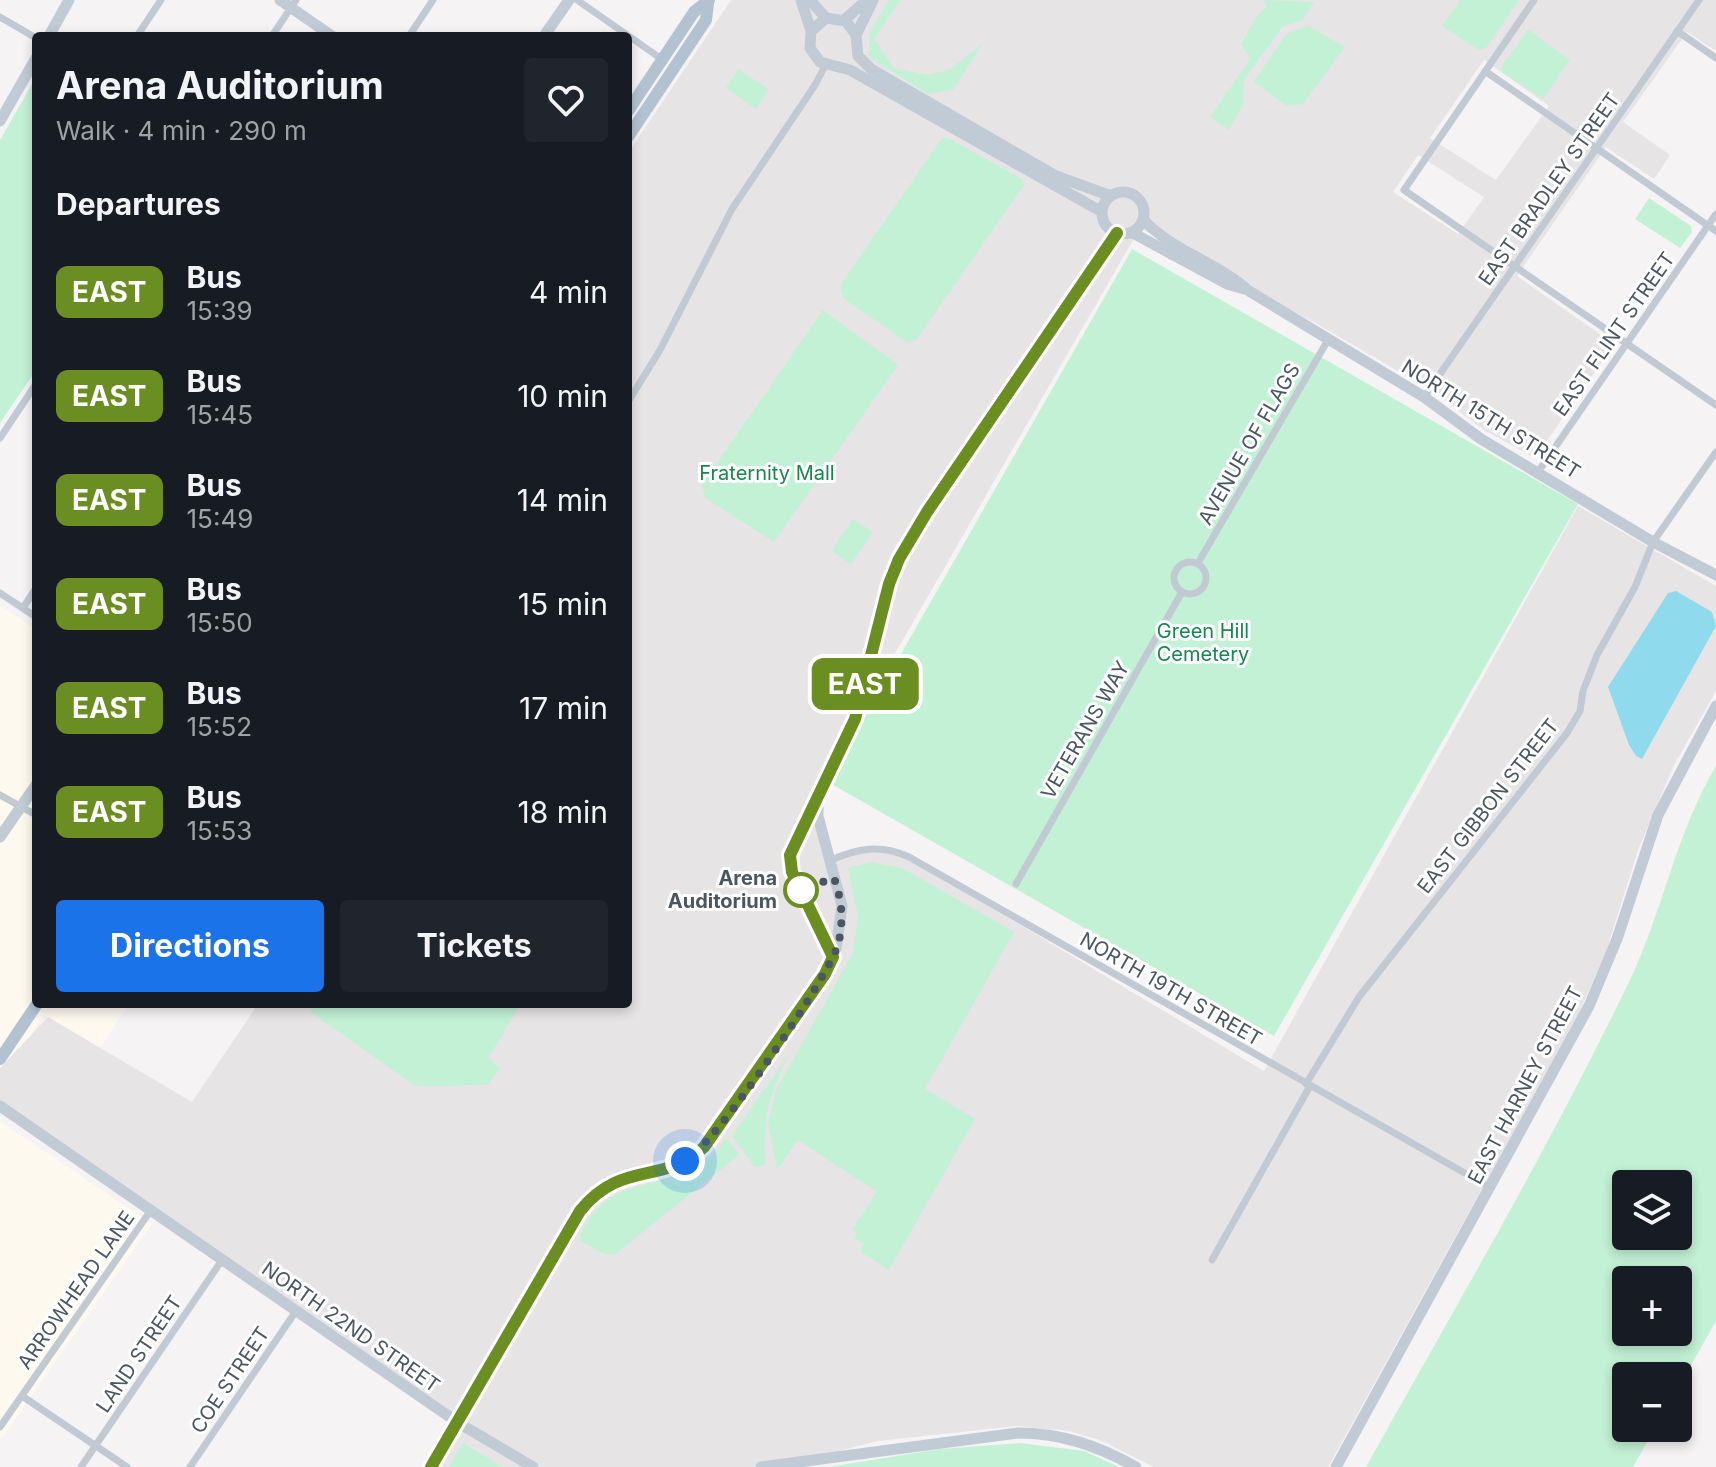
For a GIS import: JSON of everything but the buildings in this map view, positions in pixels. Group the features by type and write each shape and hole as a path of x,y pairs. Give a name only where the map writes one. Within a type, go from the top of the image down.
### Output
{"main road":[{"path":"632,105 694,12 709,1"},
{"path":"632,131 706,20 709,1"},
{"path":"0,1059 34,1008"}],"street":[{"path":"51,32 69,0"},
{"path":"140,32 161,0"},
{"path":"280,0 293,4 327,32"},
{"path":"412,32 433,0"},
{"path":"547,32 569,0"},
{"path":"577,0 623,32"},
{"path":"801,0 811,31 810,48 826,64 839,65 946,119"},
{"path":"810,0 826,18 844,20 870,0"},
{"path":"870,0 856,35 856,49 861,62 946,119 1102,212 1106,226 1117,233 1131,232 1143,219"},
{"path":"1534,0 1404,190 1716,405"},
{"name":"EAST BRADLEY STREET","path":"1424,397 1699,0"},
{"path":"275,32 293,4"},
{"path":"0,17 32,36"},
{"path":"811,31 826,18"},
{"path":"844,20 856,35"},
{"path":"1677,31 1716,58"},
{"path":"632,38 663,60"},
{"path":"839,65 856,49"},
{"path":"632,396 660,350 732,209 826,64"},
{"path":"0,121 32,65"},
{"path":"1485,71 1716,231"},
{"name":"NORTH 15TH STREET","path":"946,119 1056,176 1111,196 1122,193 1135,197 1141,204 1143,219 1158,232 1424,397 1481,439 1653,542 1716,575"},
{"path":"1102,212 1111,196"},
{"name":"EAST FLINT STREET","path":"1538,472 1716,214"},
{"name":"NORTH 15TH STREET","path":"1131,232 1227,284 1249,291"},
{"path":"431,1467 589,1199 618,1179 670,1168 695,1156 712,1138 809,998 833,957 841,930 842,906 818,816 818,798 863,695 893,572 927,512 1117,233"},
{"name":"AVENUE OF FLAGS","path":"1198,563 1328,340"},
{"path":"0,438 32,390"},
{"name":"EAST GIBBON STREET","path":"1212,1260 1359,997 1567,733 1580,711 1583,691 1597,655 1641,574 1653,542 1716,452"},
{"path":"1183,563 1198,563 1206,574 1204,585 1196,593 1182,592 1174,580 1176,570 1183,563"},
{"name":"VETERANS WAY","path":"1016,884 1182,592"},
{"path":"0,593 32,614"},
{"path":"23,608 32,594"},
{"name":"EAST HARNEY STREET","path":"1336,1467 1589,1006 1617,939 1658,815 1716,706"},
{"path":"0,837 32,791"},
{"path":"0,795 32,813"},
{"name":"NORTH 19TH STREET","path":"829,861 865,848 889,850 909,857 1491,1188"},
{"name":"NORTH 22ND STREET","path":"0,1106 457,1422 533,1467"},
{"name":"ARROWHEAD LANE","path":"0,1427 151,1210"},
{"name":"LAND STREET","path":"81,1467 222,1260"},
{"name":"COE STREET","path":"190,1467 296,1311"},
{"path":"22,1396 127,1467"},
{"path":"761,1467 985,1436 1039,1433 1086,1443 1136,1467"}],"shaded area":[{"path":"731,0 1716,0 1716,51 1687,32 1623,122 1670,155 1654,179 1606,147 1517,276 1614,344 1535,458 1484,430 1432,391 1319,325 1140,228 878,683 818,798 829,860 845,853 898,852 1264,1071 1578,506 1716,586 1716,691 1674,765 1638,850 1606,952 1578,1015 1328,1467 1154,1467 1100,1440 1069,1431 1016,1426 878,1441 786,1464 785,1467 431,1467 456,1423 0,1106 0,1068 48,1017 192,1102 255,1008 632,1008 632,147","holes":["1484,60 1549,106 1496,180 1430,138","1418,155 1484,197 1458,234 1393,192"]},
{"path":"0,606 32,626 32,1008 126,1008 100,1048 44,1015 0,1085"},
{"path":"0,1121 152,1224 0,1441"}],"green space":[{"path":"889,0 900,0 874,39 894,68 928,75 951,69 983,43 953,90 928,94 869,57 869,33"},
{"path":"1263,0 1314,2 1302,20 1282,27 1244,80 1243,105 1229,130 1210,117 1250,59 1241,44 1256,17 1267,6"},
{"path":"1460,0 1519,0 1486,48 1479,50 1442,26"},
{"path":"1308,26 1345,47 1303,104 1287,106 1254,82 1287,33"},
{"path":"1528,30 1570,60 1543,99 1502,72 1502,66"},
{"path":"738,69 768,89 756,109 726,88"},
{"path":"32,84 32,376 0,423 0,140"},
{"path":"942,138 948,138 1022,179 1024,185 917,339 907,342 844,299 840,286"},
{"path":"1649,198 1691,226 1692,232 1680,248 1635,219"},
{"name":"Green Hill Cemetery","path":"1132,249 1578,504 1274,1036 828,782"},
{"name":"Fraternity Mall","path":"823,310 898,365 774,542 705,498 702,485"},
{"path":"853,519 873,532 851,564 831,551"},
{"path":"1716,766 1716,1321 1692,1363 1612,1362 1612,1442 1647,1442 1633,1467 1366,1467 1502,1225 1630,980 1690,818"},
{"path":"870,862 902,868 1014,932 925,1089 975,1119 889,1270 860,1251 864,1244 854,1238 857,1233 852,1230 877,1192 798,1140 777,1170 768,1124 776,1090 853,953 858,916 848,868"},
{"path":"311,1008 519,1008 488,1058 500,1068 488,1085 430,1087 414,1085 312,1013"},
{"path":"793,1048 769,1104 765,1132 766,1164 755,1167 732,1136"},
{"path":"726,1138 739,1155 614,1255 604,1254 581,1241 580,1235 594,1212 611,1198 690,1170 709,1158"},
{"path":"463,1443 503,1467 449,1467"},
{"path":"1021,1443 1084,1451 1119,1467 829,1467 940,1449"}],"water":[{"path":"1676,591 1712,612 1716,626 1642,759 1629,745 1608,687 1668,593"}],"bus line":[{"name":"EAST","path":"431,1467 589,1199 609,1183 678,1165 695,1156 731,1112 825,974 833,957 792,872 790,855 855,719 893,572 927,512 1117,233"}],"place":[{"name":"Arena Auditorium","path":"801,890"}],"route":[{"path":"685,1161 695,1156 712,1138 809,998 833,957 842,919 840,895 834,878 801,890"}]}
